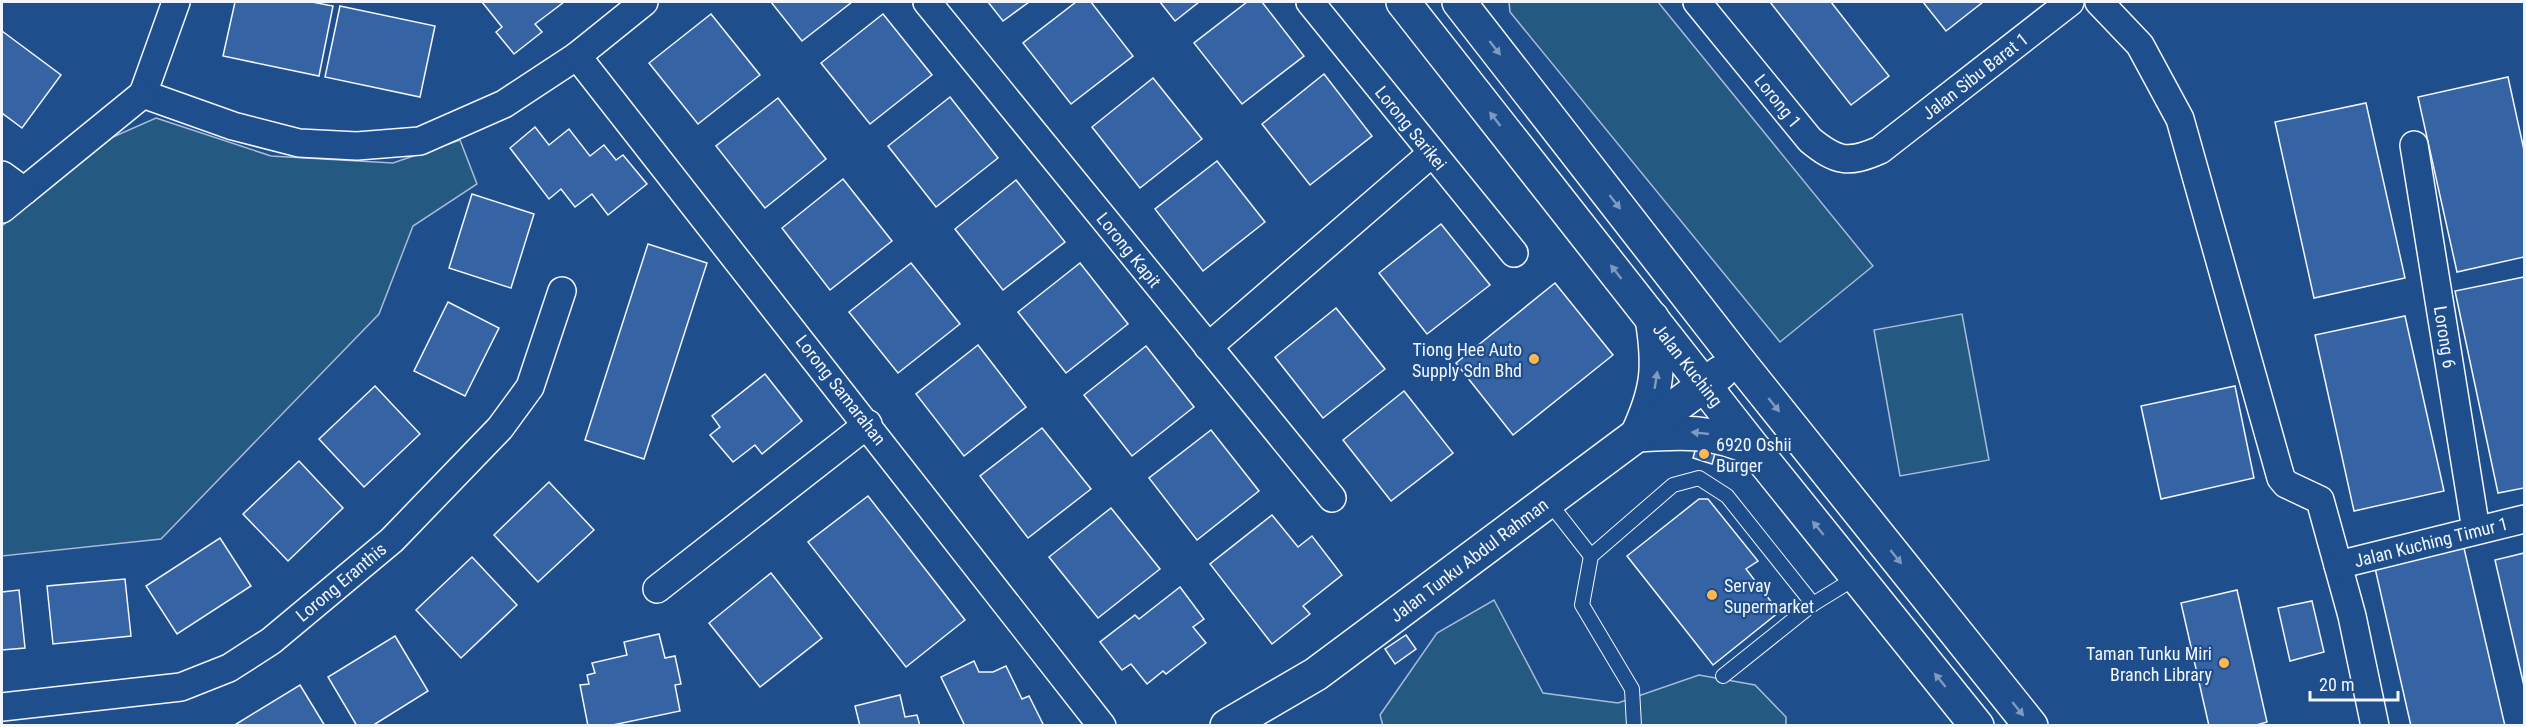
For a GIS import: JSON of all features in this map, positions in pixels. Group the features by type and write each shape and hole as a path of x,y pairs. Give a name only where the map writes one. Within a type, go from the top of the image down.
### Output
{"street":[{"path":"2,209 143,94 176,2"},
{"path":"143,94 233,126 299,143 357,146 420,141 504,104 577,56 644,2"},
{"name":"Lorong Kapit","path":"927,2 1332,498"},
{"name":"Lorong Sarikei","path":"1310,2 1431,154 1514,253"},
{"path":"1459,2 1737,359 2031,726"},
{"name":"Lorong 1","path":"1697,2 1810,140 1829,156 1846,160 1860,159 1880,150"},
{"path":"2099,2 2140,45 2180,119 2281,478 2286,484 2320,500 2352,616 2375,726"},
{"name":"Jalan Kuching","path":"1413,5 1704,385 1977,726"},
{"name":"Jalan Sibu Barat 1","path":"1880,150 2059,5"},
{"name":"Lorong Samarahan","path":"577,56 868,424 1102,726"},
{"name":"Lorong 6","path":"2414,145 2476,530"},
{"path":"1208,347 1431,154"},
{"path":"2,174 24,191"},
{"name":"Lorong Eranthis","path":"2,707 181,687 229,668 271,641 392,540 500,428 530,387 562,291"},
{"path":"1652,318 1657,374 1652,404 1637,435 1698,432 1727,437 1755,450"},
{"name":"Jalan Tunku Abdul Rahman","path":"1227,726 1316,674 1737,359"},
{"path":"657,589 868,424"},
{"name":"Jalan Kuching Timur 1","path":"2338,565 2524,519"}],"lane":[{"path":"1634,726 1632,689 1582,605 1591,556 1673,485 1699,478 1727,496 1813,604"},
{"path":"1548,501 1591,556"},
{"path":"1723,675 1813,604 1857,577"}],"shaded area":[{"path":"1509,2 1658,2 1873,266 1780,342 1510,12"},
{"path":"156,118 271,156 393,163 460,140 477,184 413,226 379,314 161,539 2,556 2,226 113,137"},
{"path":"1962,314 1989,460 1900,476 1874,330"},
{"path":"1494,600 1543,693 1618,703 1699,675 1755,685 1786,717 1786,725 1383,726 1380,715 1437,633"}],"building":[{"path":"235,2 312,2 333,6 319,76 223,56"},
{"path":"482,2 564,2 535,24 542,32 514,54 496,32 502,27"},
{"path":"771,2 852,2 802,41"},
{"path":"988,2 1029,2 1003,21"},
{"path":"1076,2 1091,2 1133,56 1071,104 1023,43"},
{"path":"1160,2 1199,2 1175,21"},
{"path":"1247,2 1262,2 1304,56 1242,104 1194,43"},
{"path":"1770,2 1831,2 1889,76 1851,105"},
{"path":"1923,2 1983,2 1946,31"},
{"path":"340,6 435,26 420,97 325,77"},
{"path":"711,14 760,75 698,124 649,63"},
{"path":"883,14 932,75 870,124 821,63"},
{"path":"2,31 61,75 22,128 2,113"},
{"path":"1324,74 1372,136 1310,185 1262,124"},
{"path":"2508,77 2524,150 2524,257 2457,272 2418,97"},
{"path":"1153,78 1202,139 1140,188 1092,127"},
{"path":"950,97 998,158 936,207 888,146"},
{"path":"778,98 826,159 765,208 716,146"},
{"path":"2366,103 2405,278 2314,298 2275,122"},
{"path":"535,127 549,145 569,129 590,156 604,145 616,160 623,155 647,184 608,215 592,194 575,207 561,189 549,199 510,148"},
{"path":"1217,161 1265,222 1203,271 1155,209"},
{"path":"843,179 892,241 830,290 782,228"},
{"path":"1016,180 1065,242 1003,290 955,229"},
{"path":"472,194 534,214 511,288 449,268"},
{"path":"1441,224 1490,285 1427,334 1379,273"},
{"path":"648,244 707,263 644,459 585,440"},
{"path":"911,263 960,324 898,373 849,312"},
{"path":"1080,263 1128,324 1066,373 1018,312"},
{"path":"2524,277 2524,488 2498,493 2455,291"},
{"name":"Tiong Hee Auto Supply Sdn Bhd","path":"1555,283 1613,355 1513,435 1456,363"},
{"path":"448,302 499,328 465,396 414,371"},
{"path":"1336,308 1385,369 1323,418 1275,357"},
{"path":"2405,316 2444,491 2354,511 2315,335"},
{"path":"978,345 1026,407 964,456 916,394"},
{"path":"1146,346 1194,407 1132,456 1084,395"},
{"path":"765,374 802,421 762,454 755,445 733,462 710,435 720,427 712,416"},
{"path":"375,386 420,434 364,487 319,439"},
{"path":"2235,386 2254,478 2161,499 2141,406"},
{"path":"1404,391 1453,453 1391,501 1343,440"},
{"path":"1042,428 1091,489 1028,538 980,476"},
{"path":"1211,430 1259,491 1197,540 1149,478"},
{"name":"6920 Oshii Burger","path":"1697,444 1716,450 1712,464 1693,458"},
{"path":"299,461 343,508 288,561 243,514"},
{"path":"549,482 594,530 538,582 494,535"},
{"path":"868,496 965,620 906,667 808,542"},
{"name":"Servay Supermarket","path":"1699,499 1708,499 1758,561 1746,569 1779,612 1713,665 1627,556"},
{"path":"1111,508 1160,569 1098,618 1049,557"},
{"path":"1272,515 1298,547 1312,536 1342,575 1303,606 1310,614 1272,644 1210,564"},
{"path":"220,538 251,586 177,634 146,586"},
{"path":"2464,548 2505,726 2411,726 2375,568"},
{"path":"2524,553 2524,686 2495,560"},
{"path":"472,557 517,605 461,658 416,610"},
{"path":"771,573 822,638 760,687 709,623"},
{"path":"125,579 131,636 53,644 47,586"},
{"path":"1180,587 1204,619 1193,627 1206,643 1166,674 1163,671 1147,684 1131,664 1122,670 1100,642 1135,615 1139,619"},
{"path":"19,590 25,648 2,650 2,592"},
{"name":"Taman Tunku Miri Branch Library","path":"2237,590 2267,722 2253,726 2209,726 2181,603"},
{"path":"2312,601 2324,652 2290,661 2278,608"},
{"path":"659,634 665,658 675,656 681,684 675,685 680,711 608,726 588,726 580,685 589,684 587,675 595,673 592,663 627,655 624,642"},
{"path":"1406,635 1416,649 1395,664 1385,649"},
{"path":"395,636 428,691 372,726 357,726 328,677"},
{"path":"974,661 979,672 993,672 1006,666 1022,699 1029,696 1044,726 965,726 941,677"},
{"path":"300,685 325,726 233,726"},
{"path":"900,695 905,717 917,715 920,726 860,726 855,706"}],"place":[{"name":"Tiong Hee Auto Supply Sdn Bhd","path":"1534,359"},
{"name":"6920 Oshii Burger","path":"1704,454"},
{"name":"Servay Supermarket","path":"1712,595"},
{"name":"Taman Tunku Miri Branch Library","path":"2224,663"}]}
